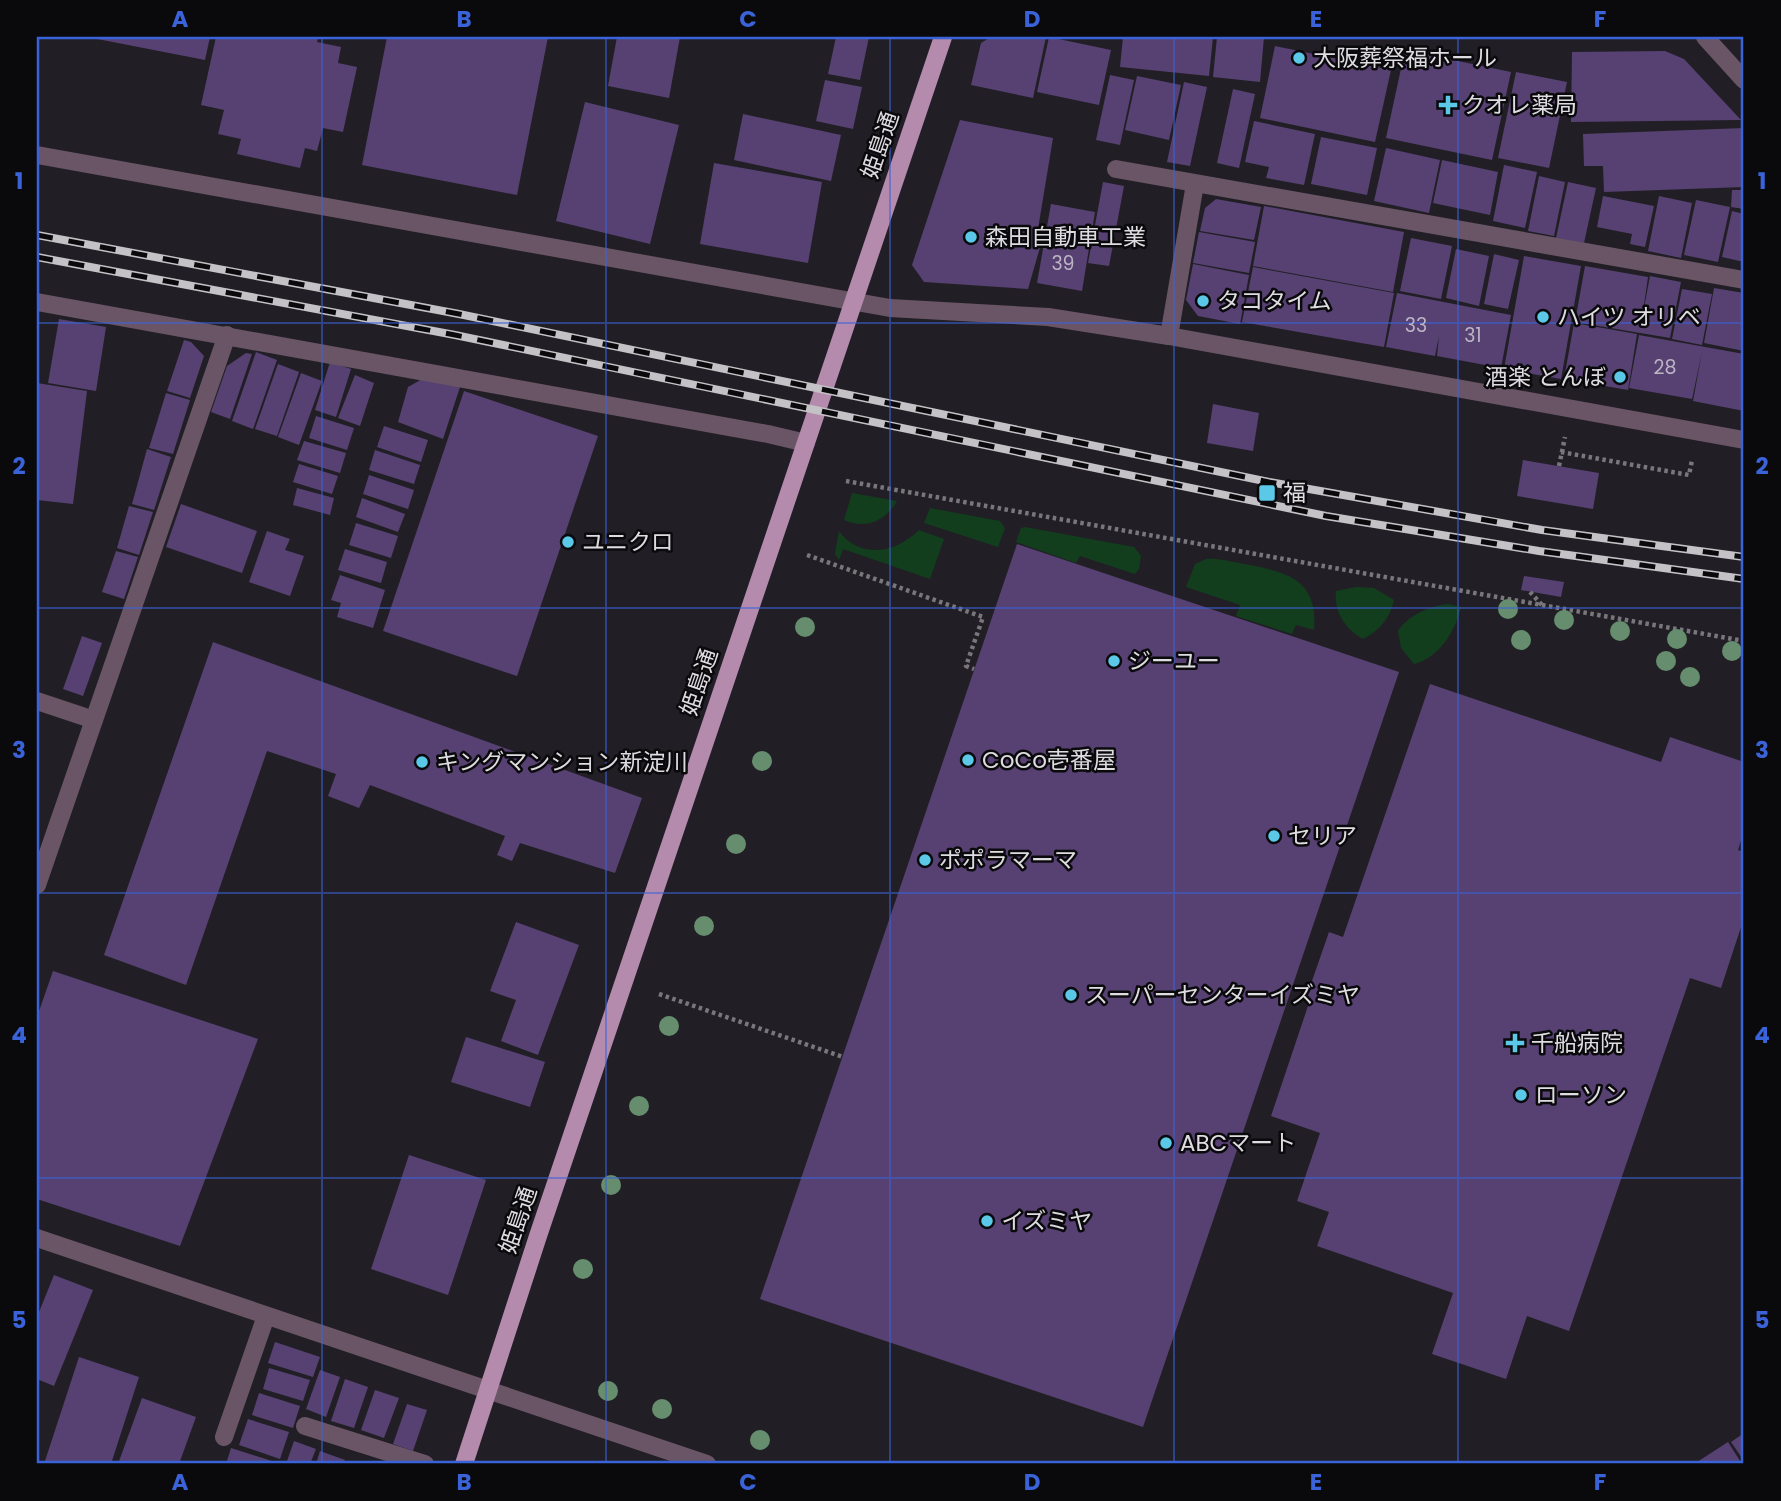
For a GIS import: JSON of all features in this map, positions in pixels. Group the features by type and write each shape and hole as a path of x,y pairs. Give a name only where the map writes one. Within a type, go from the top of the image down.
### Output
{"main road":[{"name":"姫島通","path":"464,1464 708,730 943,37"}],"street":[{"path":"1705,37 1744,80"},
{"path":"37,155 890,308 1048,317 1169,336 1744,440"},
{"path":"1116,169 1744,280"},
{"path":"1169,336 1195,184"},
{"path":"37,302 807,443"},
{"path":"37,885 227,335"},
{"path":"37,701 94,720"},
{"path":"37,1238 707,1464"},
{"path":"224,1437 266,1316"},
{"path":"305,1426 425,1464"}],"path":[{"path":"1561,452 1689,475 1698,432"},
{"path":"1559,466 1564,437 1572,438"},
{"path":"846,481 1744,641"},
{"path":"807,555 983,617 966,666 974,669"},
{"path":"1530,592 1543,605"},
{"path":"659,994 843,1057"}],"green space":[{"path":"852,493 897,501 887,514 874,522 852,523 844,520"},
{"path":"930,508 1000,521 1005,528 998,547 924,523"},
{"path":"1021,528 1134,547 1141,556 1139,569 1135,574 1080,556 1076,563 1016,542"},
{"path":"919,530 944,539 930,579 843,549 839,560 835,554 839,531 857,546 878,550 900,544"},
{"path":"1206,559 1265,568 1299,582 1311,601 1314,630 1296,625 1292,634 1236,616 1240,605 1186,587 1195,564"},
{"path":"1356,587 1374,588 1394,600 1383,623 1363,639 1342,619 1336,599 1336,591"},
{"path":"1448,604 1461,607 1451,634 1431,656 1414,664 1401,648 1398,631 1420,612"}],"building":[{"path":"87,37 210,37 205,60"},
{"path":"216,37 318,37 317,42 341,47 338,63 357,67 343,132 323,128 317,151 305,148 300,168 237,154 241,139 218,134 224,110 201,105"},
{"path":"387,37 548,37 517,195 362,165"},
{"path":"617,37 680,37 669,98 608,86"},
{"path":"836,37 869,37 860,80 828,74"},
{"path":"991,37 1046,37 1033,98 971,85 981,43"},
{"path":"1049,37 1111,50 1099,105 1037,92"},
{"path":"1123,37 1213,37 1209,76 1120,67"},
{"path":"1217,37 1264,37 1260,82 1213,77"},
{"path":"1275,46 1391,70 1375,142 1260,118"},
{"name":"クオレ薬局","path":"1405,50 1511,72 1492,160 1386,138"},
{"path":"1665,51 1684,59 1741,120 1571,122 1572,52"},
{"path":"1516,72 1567,82 1549,168 1498,158"},
{"path":"1110,75 1134,80 1120,145 1096,140"},
{"path":"1137,76 1181,85 1169,140 1125,130"},
{"path":"825,80 862,87 853,129 816,121"},
{"path":"1184,82 1207,87 1190,166 1167,162"},
{"path":"1233,89 1255,94 1239,168 1217,163"},
{"path":"585,102 679,125 650,244 556,221"},
{"path":"743,114 841,135 831,181 734,160"},
{"path":"960,120 1053,138 1037,235 1043,237 1028,289 924,282 912,265"},
{"path":"1254,121 1315,134 1304,185 1266,178 1269,167 1245,162"},
{"path":"1744,128 1744,187 1604,192 1603,166 1584,166 1583,134"},
{"path":"1321,137 1377,148 1367,195 1311,184"},
{"path":"1386,148 1440,160 1429,213 1374,201"},
{"path":"1442,160 1498,172 1490,215 1433,203"},
{"path":"714,163 822,182 808,263 700,244"},
{"path":"1504,165 1537,172 1525,228 1493,221"},
{"path":"1539,176 1565,182 1554,236 1528,231"},
{"path":"1103,182 1124,186 1109,266 1088,263"},
{"path":"1568,182 1596,188 1584,243 1556,238"},
{"path":"1732,190 1744,190 1744,209 1731,207"},
{"path":"1603,196 1654,206 1645,247 1630,244 1632,234 1597,227"},
{"path":"1659,196 1692,203 1681,258 1648,251"},
{"path":"1216,199 1261,207 1254,240 1200,231 1205,208"},
{"path":"1696,200 1730,207 1718,262 1684,255"},
{"path":"1051,204 1095,212 1082,291 1037,283"},
{"path":"1264,206 1404,232 1393,292 1253,266"},
{"path":"1732,211 1744,214 1744,262 1722,257"},
{"path":"1199,232 1255,242 1249,273 1193,263"},
{"path":"1411,238 1452,246 1441,299 1400,291"},
{"path":"1456,249 1489,256 1479,306 1446,298"},
{"path":"1494,254 1519,260 1508,309 1484,304"},
{"name":"ハイツ オリベ","path":"1524,256 1581,266 1561,379 1504,369"},
{"path":"1193,264 1249,275 1240,324 1198,316 1186,300"},
{"path":"1585,266 1648,277 1642,319 1650,276 1681,282 1670,338 1575,322"},
{"path":"1253,267 1394,293 1384,347 1242,322"},
{"path":"1714,288 1744,293 1744,351 1704,343"},
{"path":"1682,289 1712,294 1702,345 1672,339"},
{"path":"1397,293 1511,315 1501,368 1437,356 1439,336 1435,356 1386,347"},
{"path":"59,319 106,327 96,391 48,383"},
{"path":"1574,323 1637,334 1628,390 1564,379"},
{"path":"1639,335 1744,354 1744,411 1693,401 1702,352 1692,399 1629,388"},
{"path":"184,340 191,342 204,356 190,398 167,391"},
{"path":"256,352 277,360 253,429 232,421"},
{"path":"246,353 252,354 230,419 211,412 227,366"},
{"path":"330,362 351,369 336,417 315,410"},
{"path":"278,364 299,372 277,436 255,429"},
{"path":"301,373 322,381 299,445 278,437"},
{"path":"355,375 374,383 360,426 338,418"},
{"path":"424,378 460,387 443,439 398,422 408,387"},
{"path":"37,383 87,391 73,504 37,500"},
{"path":"464,391 598,436 517,676 383,631"},
{"path":"166,393 190,400 173,454 149,448"},
{"path":"1213,404 1259,413 1253,451 1207,443"},
{"path":"316,416 354,428 347,450 309,438"},
{"path":"384,426 428,440 421,462 377,447"},
{"path":"304,441 346,453 340,473 297,460"},
{"path":"147,449 171,457 154,510 132,504"},
{"path":"375,450 420,465 414,484 369,470"},
{"path":"1523,460 1599,473 1593,509 1517,496"},
{"path":"299,464 338,476 332,494 293,482"},
{"path":"369,475 414,490 408,509 363,494"},
{"path":"297,488 334,498 330,515 293,505"},
{"path":"362,498 405,514 398,532 356,517"},
{"path":"181,504 257,531 242,573 166,547"},
{"path":"129,506 153,512 139,555 117,548"},
{"path":"356,523 398,536 391,558 349,545"},
{"path":"267,531 290,539 285,550 304,556 290,596 249,582"},
{"path":"1017,544 1399,672 1143,1427 760,1299"},
{"path":"345,549 387,562 381,583 338,570"},
{"path":"116,551 138,557 124,599 102,592"},
{"path":"340,575 385,590 373,628 337,617 341,603 331,600"},
{"path":"1524,576 1564,582 1561,597 1521,590"},
{"path":"82,636 102,643 83,696 63,689"},
{"path":"213,642 642,798 615,873 520,843 512,861 497,855 505,836 370,785 359,808 328,796 336,774 267,751 186,985 104,955"},
{"path":"1430,684 1661,762 1670,737 1744,762 1744,831 1738,850 1744,852 1744,918 1721,988 1690,978 1569,1331 1527,1316 1506,1379 1432,1354 1453,1293 1317,1246 1329,1212 1297,1201 1320,1133 1271,1116 1309,1003 1305,1001 1329,932 1343,937"},
{"path":"516,922 579,945 538,1055 501,1041 516,1000 490,991"},
{"path":"53,971 258,1039 180,1246 37,1199 37,1017"},
{"path":"466,1037 545,1062 530,1107 451,1082"},
{"path":"409,1155 486,1180 448,1295 371,1269"},
{"path":"54,1275 93,1290 54,1386 37,1379 37,1317"},
{"path":"275,1342 320,1357 313,1377 268,1363"},
{"path":"79,1357 139,1377 111,1464 44,1464"},
{"path":"269,1368 310,1380 303,1401 263,1389"},
{"path":"320,1370 340,1377 326,1417 306,1409"},
{"path":"345,1379 368,1387 354,1428 331,1421"},
{"path":"375,1390 399,1398 384,1438 361,1430"},
{"path":"259,1393 300,1406 293,1428 252,1415"},
{"path":"142,1398 196,1417 179,1464 118,1464"},
{"path":"407,1404 427,1410 413,1451 393,1444"},
{"path":"248,1419 289,1432 280,1459 239,1445"},
{"path":"1744,1433 1744,1461 1731,1442"},
{"path":"294,1441 316,1449 310,1464 286,1464"},
{"path":"1728,1442 1742,1464 1694,1464"},
{"path":"231,1448 281,1464 226,1464"},
{"path":"320,1451 345,1460 343,1464 316,1464"}],"railway":[{"path":"37,235 459,314 1269,482 1542,530 1744,557"},
{"path":"37,257 455,335 1326,516 1539,551 1744,579"}],"place":[{"name":"大阪葬祭福ホール","path":"1299,58"},
{"name":"クオレ薬局","path":"1448,105"},
{"name":"森田自動車工業","path":"971,237"},
{"name":"タコタイム","path":"1203,301"},
{"name":"ハイツ オリベ","path":"1543,317"},
{"name":"酒楽 とんぼ","path":"1620,377"},
{"name":"福","path":"1267,493"},
{"name":"ユニクロ","path":"568,542"},
{"name":"ジーユー","path":"1114,661"},
{"name":"CoCo壱番屋","path":"968,760"},
{"name":"キングマンション新淀川","path":"422,762"},
{"name":"セリア","path":"1274,836"},
{"name":"ポポラマーマ","path":"925,860"},
{"name":"スーパーセンターイズミヤ","path":"1071,995"},
{"name":"千船病院","path":"1515,1043"},
{"name":"ローソン","path":"1521,1095"},
{"name":"ABCマート","path":"1166,1143"},
{"name":"イズミヤ","path":"987,1221"}]}
